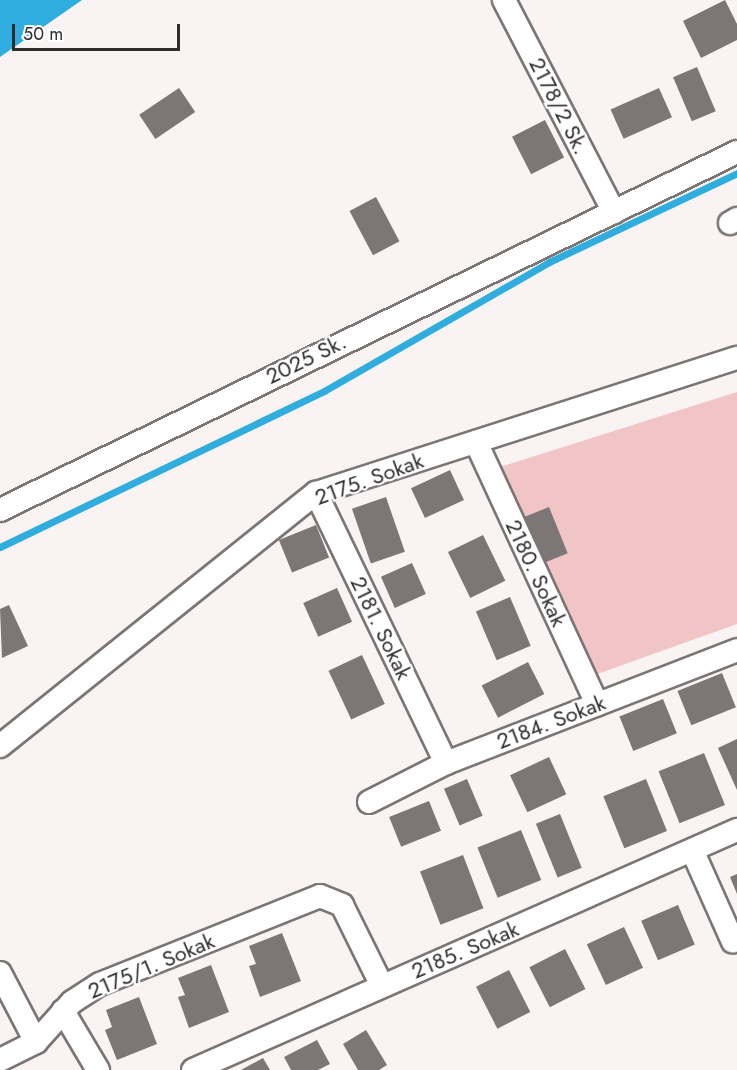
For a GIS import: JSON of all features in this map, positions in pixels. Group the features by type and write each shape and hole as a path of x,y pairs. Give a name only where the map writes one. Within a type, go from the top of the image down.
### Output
{"street":[{"name":"2178/2 Sk.","path":"504,0 614,212"},
{"name":"2025 Sk.","path":"0,510 737,152"},
{"name":"2175. Sokak","path":"0,746 316,493 737,358"},
{"name":"2180. Sokak","path":"476,442 597,704"},
{"name":"2181. Sokak","path":"316,493 446,763"},
{"name":"2184. Sokak","path":"369,802 446,763 737,650"},
{"name":"2185. Sokak","path":"193,1070 693,852 737,830"},
{"path":"693,852 733,942"},
{"name":"2175/1. Sokak","path":"36,1042 63,1011 100,984 320,896 342,905 382,986"},
{"path":"0,973 36,1042 0,1060"},
{"path":"63,1011 98,1070"}],"shaded area":[{"path":"737,392 737,624 589,677 500,467"}],"water":[{"path":"0,0 82,0 0,57"}],"building":[{"path":"725,0 737,24 737,40 701,58 683,21"},
{"path":"697,67 716,111 692,121 673,77"},
{"path":"179,88 195,112 155,139 139,115"},
{"path":"659,88 672,117 624,139 611,110"},
{"path":"545,120 564,157 531,174 512,137"},
{"path":"376,197 399,241 373,255 350,211"},
{"path":"450,470 464,500 425,518 411,488"},
{"path":"386,497 405,552 371,564 352,509"},
{"path":"549,507 568,553 540,565 521,518"},
{"path":"316,525 329,557 292,572 279,540"},
{"path":"483,535 505,581 470,598 448,552"},
{"path":"412,563 426,594 395,608 381,577"},
{"path":"337,588 352,622 318,637 303,603"},
{"path":"510,597 531,646 497,660 476,611"},
{"path":"9,605 28,646 2,658 0,609"},
{"path":"362,655 385,704 351,720 328,671"},
{"path":"528,662 544,694 498,718 482,686"},
{"path":"722,673 736,707 691,725 677,691"},
{"path":"663,699 677,733 633,751 619,717"},
{"path":"737,739 737,790 718,748"},
{"path":"704,753 725,805 680,823 659,771"},
{"path":"549,757 566,794 527,812 510,775"},
{"path":"467,779 483,816 460,826 444,789"},
{"path":"646,779 667,831 624,848 603,796"},
{"path":"429,801 441,831 401,847 389,817"},
{"path":"560,814 582,868 558,878 536,824"},
{"path":"521,830 541,880 498,898 477,848"},
{"path":"463,855 483,908 440,925 420,871"},
{"path":"737,874 737,894 730,877"},
{"path":"678,905 695,945 658,960 641,921"},
{"path":"624,927 643,968 606,985 587,944"},
{"path":"282,933 301,981 260,997 249,966 256,964 249,946"},
{"path":"565,949 585,989 550,1007 529,967"},
{"path":"211,965 229,1012 189,1028 178,997 185,995 178,978"},
{"path":"509,970 530,1012 497,1029 476,987"},
{"path":"139,997 157,1044 117,1060 105,1030 112,1027 106,1010"},
{"path":"366,1030 387,1065 379,1070 358,1070 343,1044"},
{"path":"317,1040 330,1064 318,1070 291,1070 284,1057"},
{"path":"263,1058 270,1070 241,1070"}],"waterway":[{"path":"0,547 324,391 549,262 737,173"}]}
